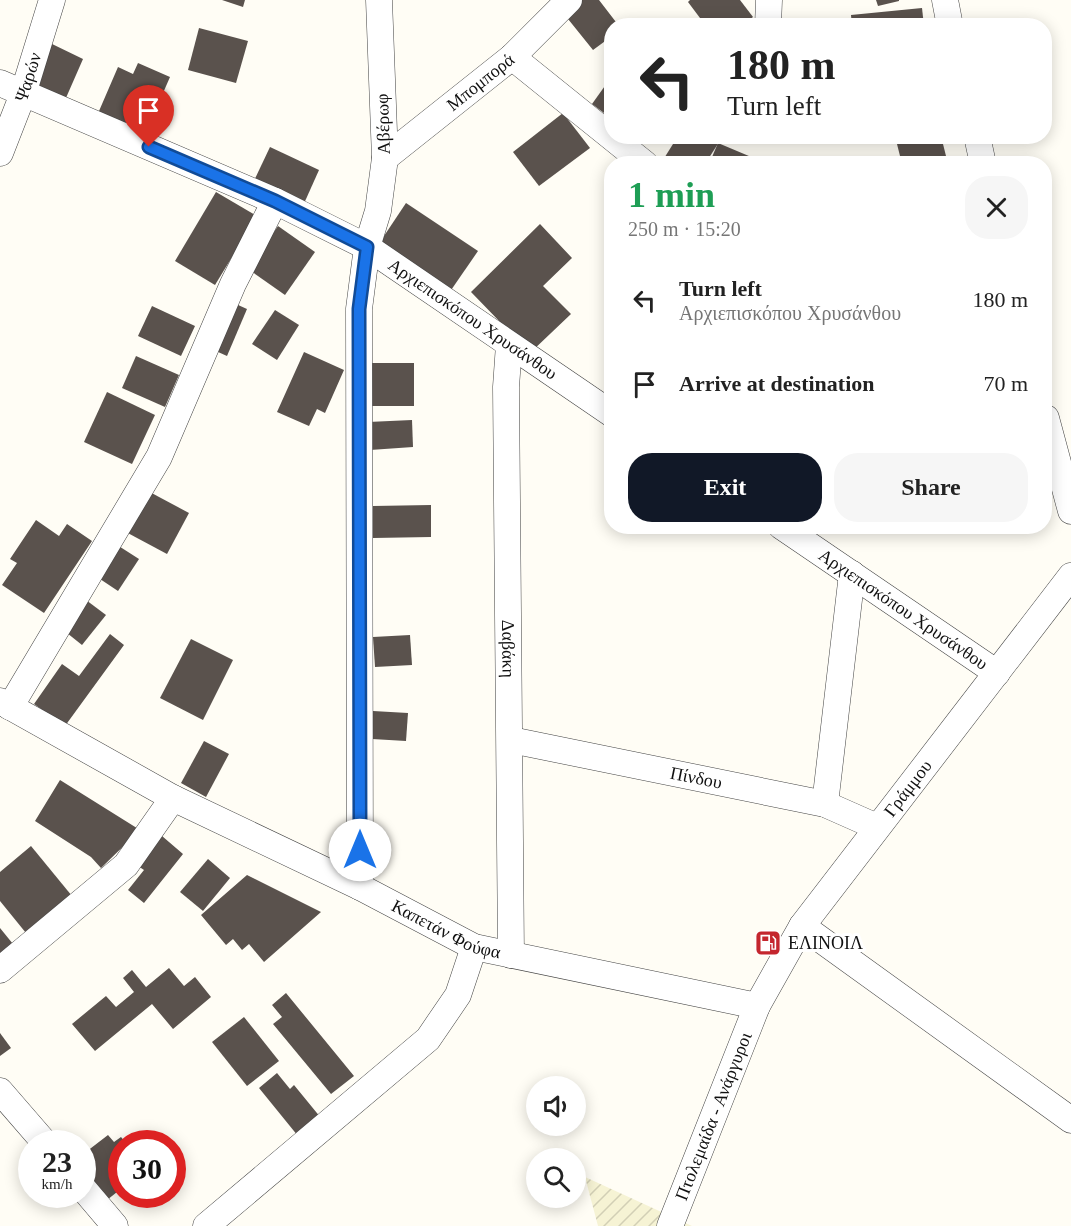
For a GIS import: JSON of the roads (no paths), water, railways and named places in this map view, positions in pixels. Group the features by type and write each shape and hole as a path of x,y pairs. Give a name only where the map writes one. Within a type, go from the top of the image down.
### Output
{"street":[{"name":"Ψαρών","path":"0,153 23,94 52,0"},
{"name":"Αβέρωφ","path":"360,887 359,309 367,247 378,211 385,158 379,0"},
{"name":"Μπομπορά","path":"385,158 512,57 569,0"},
{"path":"768,18 769,0"},
{"path":"945,0 949,18"},
{"path":"512,57 604,131"},
{"name":"Αρχιεπισκόπου Χρυσάνθου","path":"0,83 275,201 367,247 604,409"},
{"path":"620,144 635,156"},
{"path":"5,704 159,457 233,284 275,201"},
{"name":"Δαβάκη","path":"509,345 506,387 511,740 511,955"},
{"path":"1052,440 1071,511"},
{"name":"Αρχιεπισκόπου Χρυσάνθου","path":"793,534 997,674"},
{"path":"825,804 852,574"},
{"name":"Γράμμου","path":"757,1006 802,926 1071,576"},
{"name":"Καπετάν Φούφα","path":"5,704 173,798 360,887 474,947 757,1006"},
{"name":"Πίνδου","path":"511,740 825,804 877,827"},
{"path":"0,970 126,865 173,798"},
{"path":"802,926 1071,1120"},
{"path":"206,1226 428,1039 458,995 474,947"},
{"name":"Πτολεμαίδα - Ανάργυροι","path":"670,1226 757,1006"},
{"path":"0,1091 34,1130"},
{"path":"96,1204 115,1226"}],"place":[{"name":"ΕΛΙΝΟΙΛ","path":"768,943"}]}
